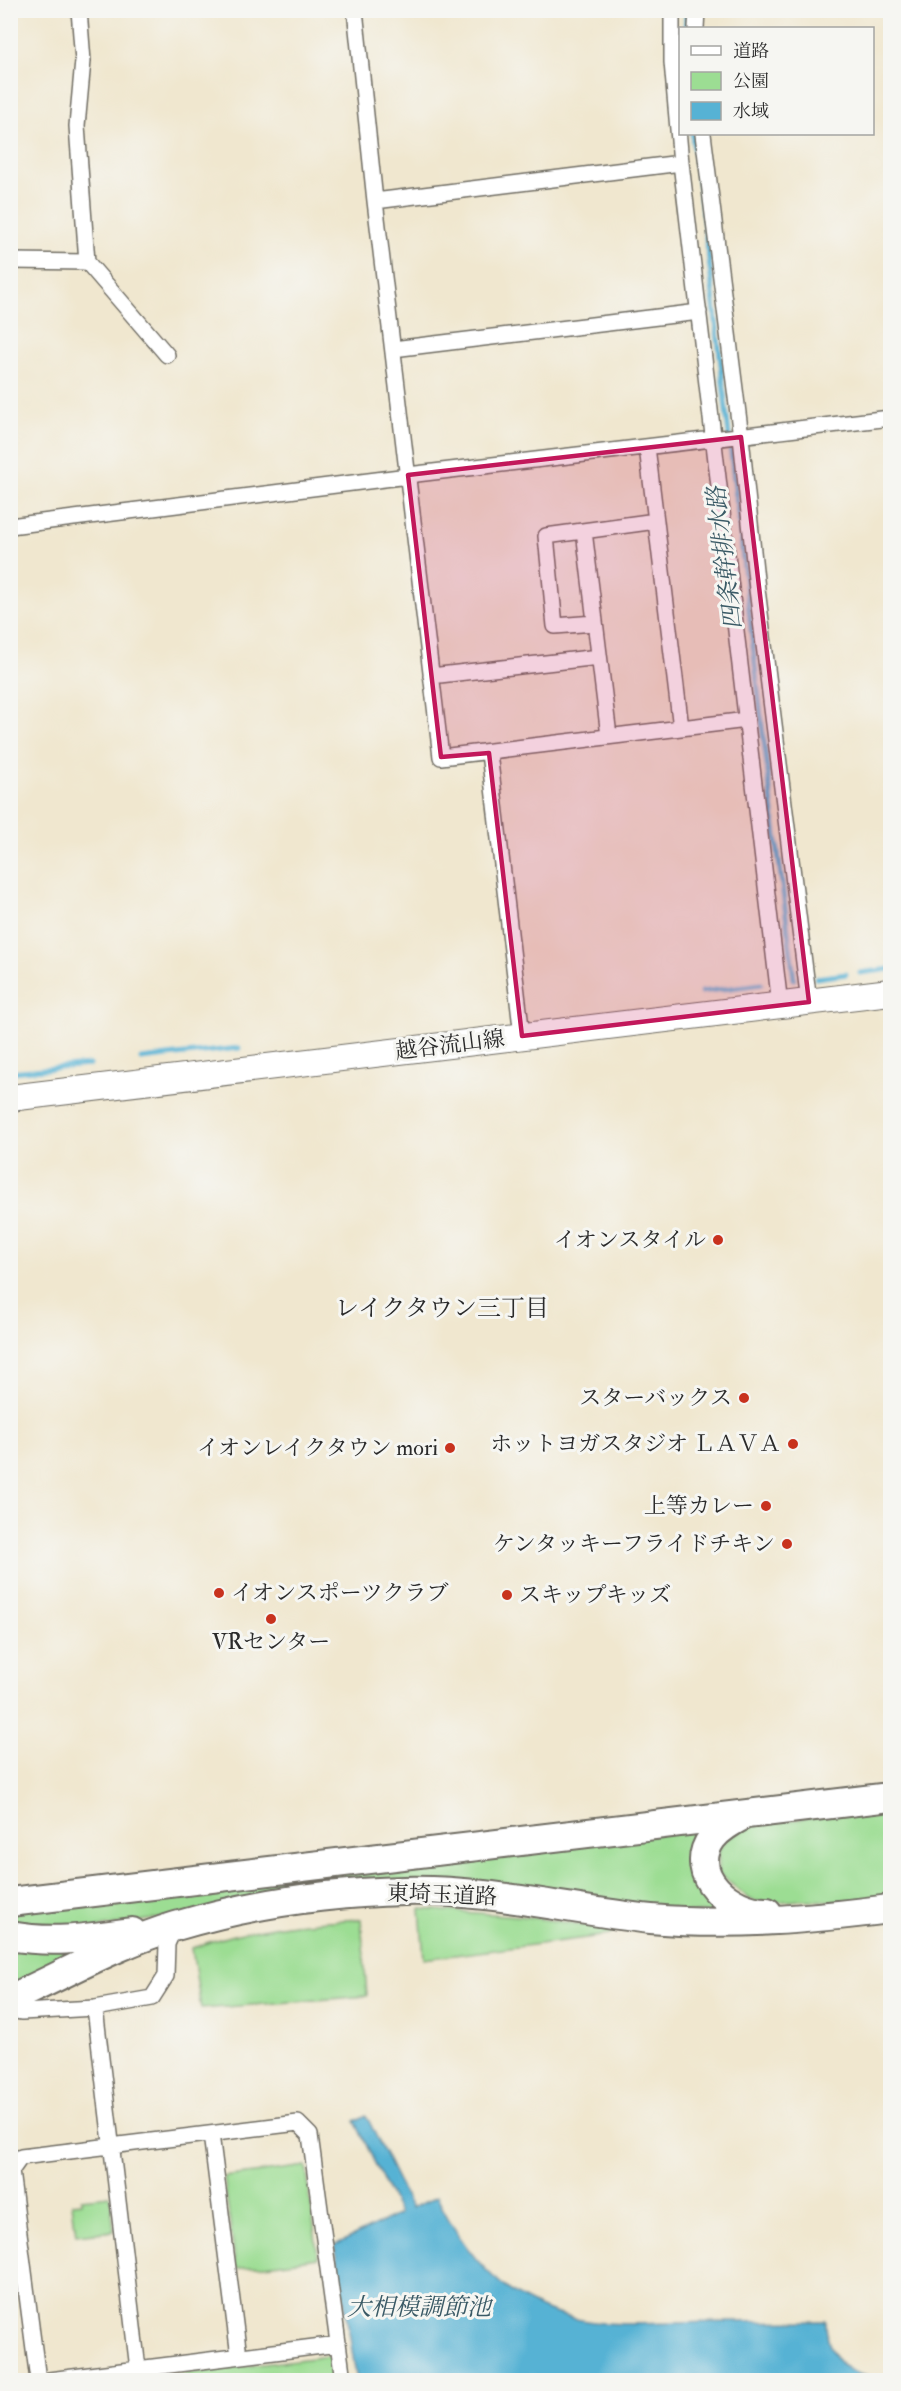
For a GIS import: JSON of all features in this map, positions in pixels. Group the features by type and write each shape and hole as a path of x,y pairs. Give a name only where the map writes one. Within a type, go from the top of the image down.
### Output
{"highway":[{"name":"東埼玉道路","path":"10,1902 891,1797"},
{"path":"745,1814 719,1830 711,1839 706,1851 705,1870 714,1888 724,1898 746,1909 761,1912 796,1911 847,1914"},
{"name":"東埼玉道路","path":"10,1999 102,1955 175,1926 309,1898 405,1891 498,1896 598,1912 701,1922 751,1922 891,1909"},
{"path":"10,1936 66,1941 175,1926"}],"main road":[{"name":"越谷流山線","path":"10,1098 891,992"}],"street":[{"path":"79,10 83,61 77,126 87,262 167,355"},
{"path":"355,10 375,201 441,757 747,720"},
{"path":"672,10 672,62 681,163 699,312 728,438 756,589 808,1002"},
{"path":"696,27 697,10"},
{"path":"703,135 728,438 747,720 780,1005"},
{"path":"375,201 681,163"},
{"path":"10,261 87,262"},
{"path":"393,349 699,312"},
{"path":"10,526 408,475 891,418"},
{"path":"647,447 681,728"},
{"path":"595,623 555,626 546,536 656,521"},
{"path":"584,531 609,736"},
{"path":"431,676 600,657"},
{"path":"489,753 522,1036"},
{"path":"10,2010 22,2012 95,2008 152,1998 166,1976 167,1944 175,1926"},
{"path":"95,2008 138,2369"},
{"path":"38,2380 11,2171 21,2157 112,2144 298,2123 310,2135 343,2380"},
{"path":"211,2134 239,2356"},
{"path":"49,2380 338,2344"}],"highlighted area":[{"path":"741,437 809,1002 522,1036 489,753 441,757 408,475"}],"green space":[{"path":"890,1808 890,1899 863,1902 802,1900 765,1903 751,1900 718,1873 719,1849 726,1839 751,1825"},
{"path":"705,1829 728,1914 673,1912 513,1888 199,1912 65,1933 11,1927 10,1910"},
{"path":"420,1909 520,1916 616,1929 609,1935 424,1959"},
{"path":"361,1919 367,1996 201,2009 192,1948 254,1930"},
{"path":"104,1944 11,1988 10,1946"},
{"path":"306,2166 318,2258 236,2269 224,2177"},
{"path":"110,2196 114,2231 76,2235 72,2203 81,2202 81,2199"},
{"path":"329,2356 333,2358 334,2380 134,2380"}],"water":[{"name":"大相模調節池","path":"366,2115 411,2208 437,2197 466,2246 483,2267 523,2299 573,2319 603,2323 826,2321 831,2347 836,2358 843,2365 864,2375 890,2377 890,2380 358,2380 335,2245 399,2214 355,2121"}],"waterway":[{"name":"四条幹排水路","path":"686,10 686,27"},
{"name":"四条幹排水路","path":"692,135 708,251 763,734 794,979"},
{"path":"860,973 890,969"},
{"path":"816,978 846,974"},
{"path":"701,992 761,984"},
{"path":"141,1059 239,1048"},
{"path":"10,1072 89,1065"}],"place":[{"name":"イオンスタイル","path":"718,1240"},
{"name":"スターバックス","path":"744,1398"},
{"name":"ホットヨガスタジオ ＬＡＶＡ","path":"793,1444"},
{"name":"イオンレイクタウン mori","path":"450,1448"},
{"name":"上等カレー","path":"766,1506"},
{"name":"ケンタッキーフライドチキン","path":"787,1544"},
{"name":"イオンスポーツクラブ","path":"219,1593"},
{"name":"スキップキッズ","path":"507,1595"},
{"name":"VRセンター","path":"271,1619"}],"district":[{"name":"レイクタウン三丁目","path":"442,1308"}]}
